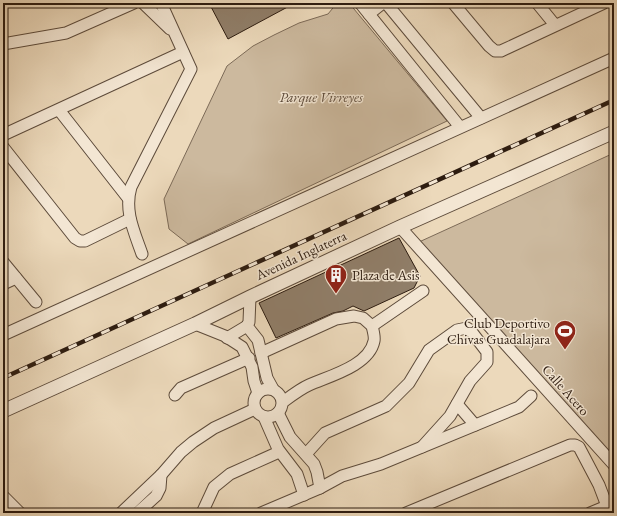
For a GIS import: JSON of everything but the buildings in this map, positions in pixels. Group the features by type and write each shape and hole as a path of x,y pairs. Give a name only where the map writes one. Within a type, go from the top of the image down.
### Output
{"street":[{"path":"3,44 66,33 134,3"},
{"path":"143,3 175,33"},
{"path":"142,254 130,219 128,198 131,187 191,69 161,3"},
{"path":"360,3 460,128"},
{"path":"369,14 383,3"},
{"path":"386,3 480,118"},
{"path":"452,3 495,51 501,51 604,3"},
{"path":"537,3 555,25"},
{"path":"3,135 183,52"},
{"path":"3,335 614,58"},
{"path":"59,110 128,198"},
{"name":"Avenida Inglaterra","path":"3,411 195,324 250,296 400,227 614,132"},
{"path":"3,147 75,238 80,241 130,219"},
{"name":"Calle Acero","path":"400,227 614,465"},
{"path":"3,262 36,302"},
{"path":"3,284 16,278"},
{"path":"372,326 423,291"},
{"path":"227,338 247,326 249,322 250,296"},
{"path":"260,353 336,319 354,316 363,318 372,326 374,340 370,350 359,362 341,372 308,386 283,402"},
{"path":"195,324 227,338 242,347 249,358 258,393"},
{"path":"247,326 258,340 267,378 272,389"},
{"path":"306,454 325,433 386,406 410,383 429,350 457,330 467,328 487,352 487,362 470,381 450,416 422,447"},
{"path":"175,395 181,388 249,358"},
{"path":"268,389 278,392 283,402 282,408 272,417 264,417 259,414 254,403 258,393 268,389"},
{"path":"261,513 320,488 342,476 381,464 519,407 531,396"},
{"path":"457,404 475,425"},
{"path":"121,513 181,452 193,442 214,428 256,409"},
{"path":"278,413 290,437 306,454 315,467 320,488"},
{"path":"264,417 279,452 296,474 304,495"},
{"path":"406,513 570,445 579,447 610,505 590,513"},
{"path":"206,510 214,487 230,474 279,452"},
{"path":"137,513 149,504 156,496 160,488 160,475"},
{"path":"3,496 20,513"}],"green space":[{"name":"Parque Virreyes","path":"337,3 349,3 447,121 188,244 169,229 164,199 227,66 253,46 274,35 299,23 328,14"},
{"name":"Club Deportivo Chivas Guadalajara","path":"614,153 614,461 419,242"}],"railway":[{"path":"3,378 614,100"}],"place":[{"name":"Plaza de Asis","path":"336,294"},
{"name":"Club Deportivo Chivas Guadalajara","path":"565,350"}]}
